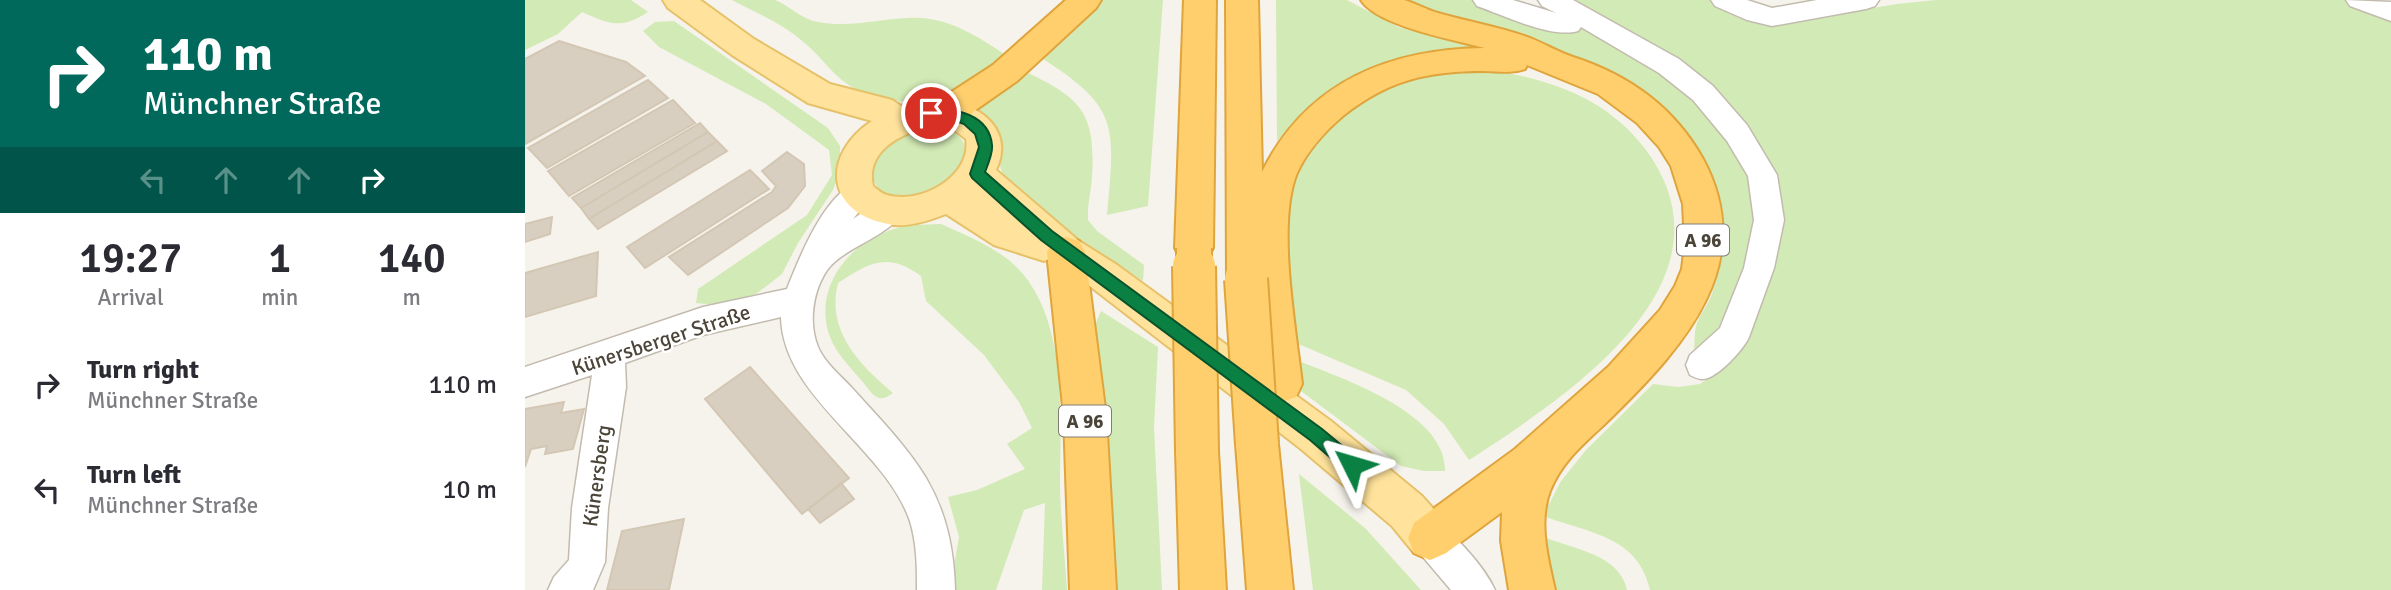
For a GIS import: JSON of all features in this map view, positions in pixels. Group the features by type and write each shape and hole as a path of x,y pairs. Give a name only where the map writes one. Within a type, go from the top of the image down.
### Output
{"highway":[{"path":"952,114 963,102 1005,73 1085,0"},
{"path":"1200,0 1194,248 1197,451 1203,590"},
{"path":"1242,0 1260,287 1282,384 1257,444 1270,590"},
{"name":"A 96","path":"1377,0 1436,24 1519,46 1543,60 1606,82 1632,99 1665,129 1689,163 1701,197 1704,235 1699,277 1681,313 1656,346 1592,411 1552,445 1430,538"},
{"path":"1260,287 1278,177 1294,148 1314,122 1336,102 1366,83 1422,64 1471,59 1515,62 1543,60"},
{"name":"A 96","path":"1066,252 1085,416 1093,590"},
{"name":"A 96","path":"1532,590 1525,551 1523,514 1528,493 1552,445"}],"main road":[{"path":"679,0 743,47 820,94 880,109 899,121"},
{"path":"820,94 851,134 867,144"},
{"path":"931,113 952,114 969,121 981,132 986,147 977,174 965,188 949,198 914,210 880,207 858,194 853,177 855,163 867,144 878,134 899,121 931,113"},
{"path":"977,174 1066,252 1104,276 1316,435 1406,511 1430,538"},
{"path":"949,198 1007,234 1066,252"}],"street":[{"path":"1486,0 1544,20 1569,25 1577,13"},
{"path":"1551,0 1668,66 1703,93 1737,133 1762,175 1769,220 1759,268 1733,337 1702,365"},
{"path":"1724,0 1772,17 1866,0"},
{"path":"2359,0 2391,12"},
{"path":"858,194 838,214 813,265 798,301 796,326 800,346 807,360 897,464 923,508 935,540 936,590"},
{"path":"813,265 832,247 860,232 890,209"},
{"name":"Künersberger Straße","path":"525,383 705,321 752,308 798,301"},
{"name":"Künersberg","path":"568,590 579,579 587,562 590,508 609,387 608,355"},
{"path":"1430,538 1475,590"}],"green space":[{"path":"525,0 631,0 648,12 630,21 615,23 582,12 558,34 525,50"},
{"path":"732,0 775,0 806,18 830,24 909,18 936,20 973,35 1007,56 965,87 939,100 910,102 880,98 853,88 793,34"},
{"path":"1100,0 1163,0 1148,206 1107,215 1111,160 1107,121 1085,91 1040,57"},
{"path":"1276,0 1347,0 1398,27 1484,50 1408,58 1371,68 1336,85 1320,97 1277,141"},
{"path":"1396,0 1477,0 1579,25 1699,97 1757,181 1757,246 1724,325 1708,342 1694,349 1696,326 1709,302 1719,269 1723,218 1706,165 1685,130 1659,102 1627,80 1592,63 1554,49 1441,17"},
{"path":"1571,0 1711,0 1737,14 1783,23 1936,0 2346,0 2391,17 2391,590 1650,590 1644,572 1635,558 1623,547 1594,533 1543,516 1561,481 1586,450 1653,384 1678,387 1700,384 1721,369 1746,333 1759,150"},
{"path":"674,21 828,128 840,146 840,172 833,190 798,243 782,274 756,294 716,305 696,303 698,289 807,215 832,175 829,150 766,104 659,47 643,31 655,22"},
{"path":"1489,70 1534,79 1577,94 1614,117 1631,132 1646,150 1670,199 1673,246 1658,290 1630,332 1593,370 1551,404 1469,460 1444,424 1406,390 1289,340 1285,212 1294,172 1316,134 1348,106 1392,83"},
{"path":"1024,71 1059,90 1081,110 1091,137 1093,155 1088,220 1097,231 1144,265 1143,281 1048,218 1005,178 999,159 1000,134 989,118 976,109"},
{"path":"923,127 946,130 960,137 965,148 962,161 954,174 923,193 903,196 880,189 872,174 877,155 893,138"},
{"path":"941,224 986,245 1011,262 1030,284 1044,309 1058,368 1061,502 1067,590 1042,590 1045,503 1024,510 996,590 950,590 959,537 948,497 977,490 1025,469 1007,444 1032,428 1019,402 984,355 926,301 921,276 899,264 889,262 870,265 838,283 837,316 848,345 868,370 893,393 882,398 875,396 842,357 830,338 825,315 827,299 838,270 848,258 873,238 888,231 907,226"},
{"path":"1101,311 1158,347 1154,427 1162,590 1107,590 1095,325"},
{"path":"1291,358 1360,386 1409,414 1428,431 1441,450 1445,471 1424,471 1401,466 1293,385"},
{"path":"1299,474 1365,528 1421,590 1313,590"},
{"path":"1544,537 1593,554 1605,561 1623,578 1627,590 1551,590"}],"building":[{"path":"559,41 626,62 645,76 525,144 525,59"},
{"path":"648,80 668,98 547,168 528,148"},
{"path":"673,100 695,123 569,196 548,171"},
{"path":"700,123 708,132 581,208 572,198"},
{"path":"708,132 717,141 589,219 581,208"},
{"path":"717,141 727,151 598,229 589,219"},
{"path":"787,152 804,164 805,186 788,208 688,275 669,257 772,192 776,186 762,171"},
{"path":"750,170 769,189 645,268 627,247"},
{"path":"552,217 550,234 525,242 525,224"},
{"path":"598,252 596,296 525,317 525,273"},
{"path":"750,367 849,478 802,514 705,399"},
{"path":"564,402 561,413 584,409 573,449 545,454 547,446 531,449 525,467 525,409"},
{"path":"841,483 854,499 820,523 808,509"},
{"path":"684,519 669,590 607,590 622,531"}],"route":[{"path":"931,113 952,114 969,121 981,132 986,147 977,174 994,187 1006,202 1066,252 1104,276 1352,465"}]}
